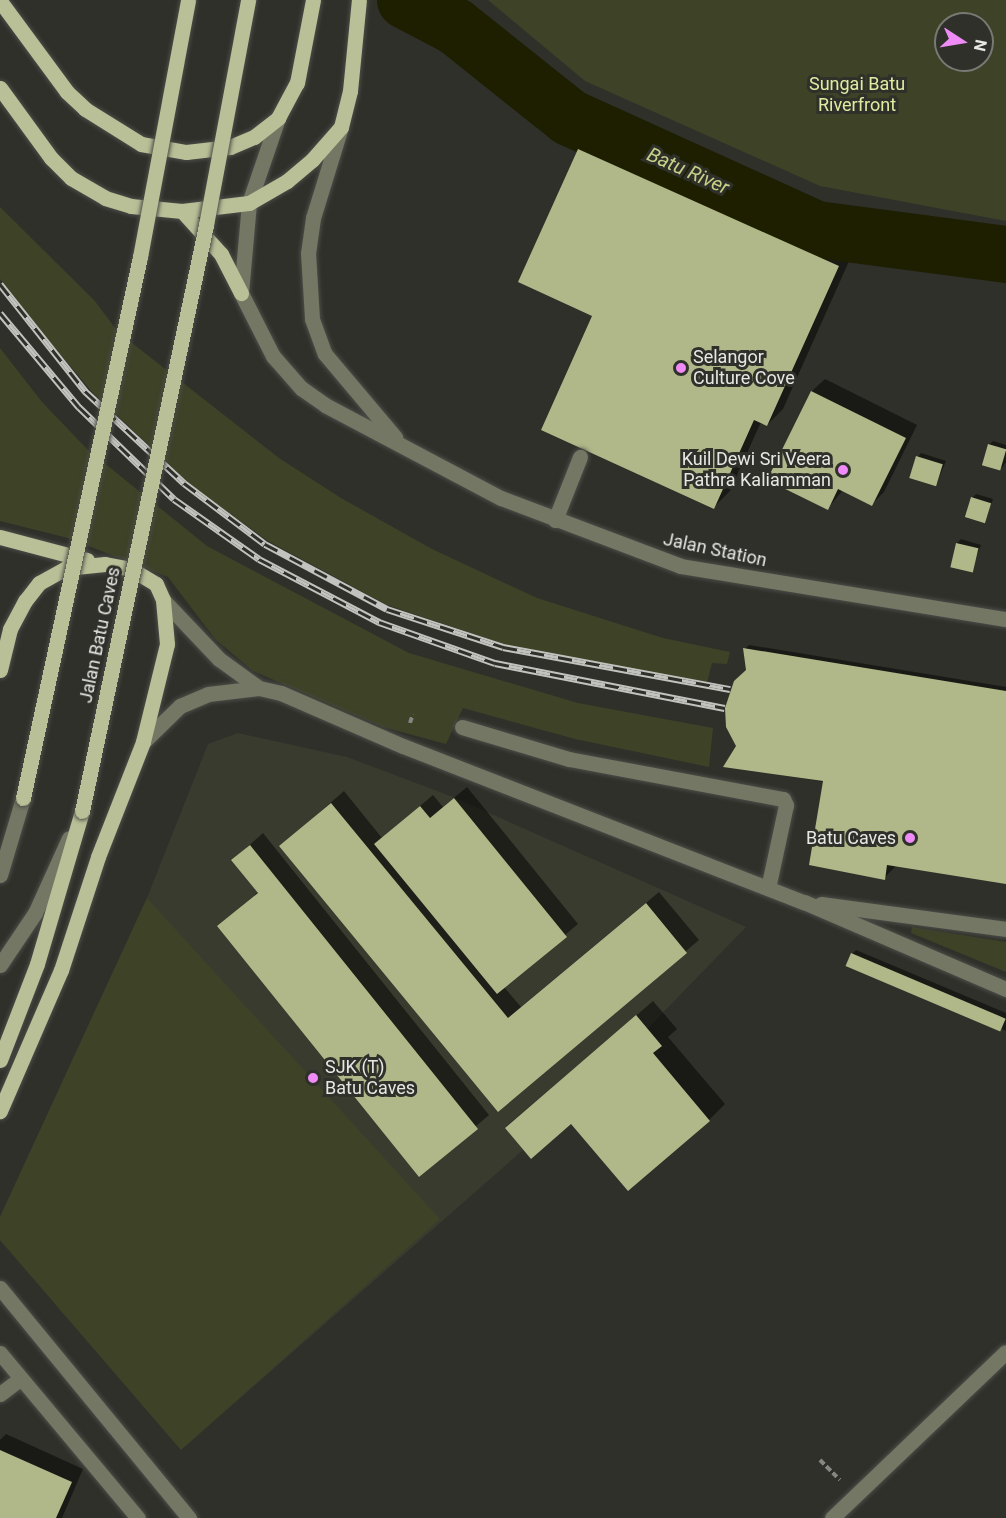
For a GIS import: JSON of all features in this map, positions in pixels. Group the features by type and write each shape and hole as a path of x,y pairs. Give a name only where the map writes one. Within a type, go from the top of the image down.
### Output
{"main road":[{"path":"23,798 140,257 188,0"},
{"name":"Jalan Batu Caves","path":"0,1060 47,935 82,811 206,225 248,0"},
{"path":"0,1 67,92 85,109 141,144 186,152 230,147 278,118 297,83 314,0"},
{"path":"0,88 44,150 79,183 105,198 131,206 182,211 249,203 296,174 341,126 350,91 358,0"},
{"path":"182,211 221,254 241,293"},
{"path":"0,537 131,569 156,584 163,600 167,644 143,742 98,856 61,970 0,1111"},
{"path":"0,670 10,629 39,584 66,568 105,564"}],"street":[{"path":"241,293 249,203 278,118"},
{"name":"Jalan Station","path":"341,126 313,218 308,253 312,319 325,354 401,444"},
{"name":"Jalan Station","path":"241,293 273,356 301,388 325,405 501,498 681,566 1006,618"},
{"path":"555,520 580,457"},
{"path":"163,600 219,659 259,688"},
{"path":"143,742 180,706 208,694 259,688 281,693 403,746 804,902 1006,989"},
{"path":"462,727 569,759 783,799 786,805 768,888"},
{"path":"0,875 23,798"},
{"path":"0,965 35,913 82,811"},
{"path":"804,902 1006,929"},
{"path":"0,1288 189,1518"},
{"path":"832,1518 1006,1352"},
{"path":"0,1353 138,1518"},
{"path":"0,1394 21,1378"}],"shaded area":[{"name":"SJK (T) Batu Caves","path":"238,733 347,757 453,797 746,927 647,1029 636,1016 505,1127 523,1150 181,1450 0,1240 0,1217 147,898 208,744"}],"green space":[{"name":"Sungai Batu Riverfront","path":"488,0 1006,0 1006,221 820,186 585,81"},
{"path":"0,207 94,300 118,332 279,458 341,498 432,549 537,598 663,638 730,652 727,664 712,663 707,683 506,645 387,605 268,541 193,487 93,393 43,334 0,279"},
{"path":"0,348 42,402 87,449 207,546 409,653 578,703 713,728 709,767 575,739 463,708 446,744 383,727 253,671 215,639 168,577 68,538 0,521"},
{"path":"147,898 440,1219 181,1450 0,1240 0,1217"},
{"path":"912,927 1006,942 1006,972 911,933"}],"building":[{"name":"Selangor Culture Cove","path":"578,149 839,266 767,426 754,420 714,509 541,430 592,316 518,282"},
{"path":"811,391 906,438 872,506 838,489 828,510 767,480"},
{"path":"988,444 1006,449 1000,470 982,465"},
{"path":"916,456 943,464 936,486 909,478"},
{"path":"971,497 991,503 985,523 965,517"},
{"path":"956,543 978,548 973,573 950,567"},
{"path":"743,648 1006,691 1006,884 887,865 885,880 809,865 823,781 723,767 736,746 726,727 725,708 734,681 746,670"},
{"path":"454,798 567,937 497,994 374,844 420,806 430,818"},
{"path":"331,803 508,1018 646,903 687,953 498,1112 279,846"},
{"path":"250,845 478,1129 419,1177 217,926 258,893 231,860"},
{"path":"851,953 1006,1019 1000,1032 846,966"},
{"path":"636,1015 662,1046 653,1053 710,1121 628,1191 571,1124 531,1159 505,1128"},
{"path":"0,1450 72,1482 56,1518 0,1518"}],"waterway":[{"name":"Batu River","path":"405,0 455,26 569,117 816,229 1006,254"}],"railway":[{"path":"0,284 85,391 184,483 265,544 387,609 503,647 730,689"},
{"path":"0,313 79,407 174,499 259,559 379,622 495,663 725,708"}],"place":[{"name":"Selangor Culture Cove","path":"681,368"},
{"name":"Kuil Dewi Sri Veera Pathra Kaliamman","path":"843,470"},
{"name":"Batu Caves","path":"910,838"},
{"name":"SJK (T) Batu Caves","path":"313,1078"}]}
